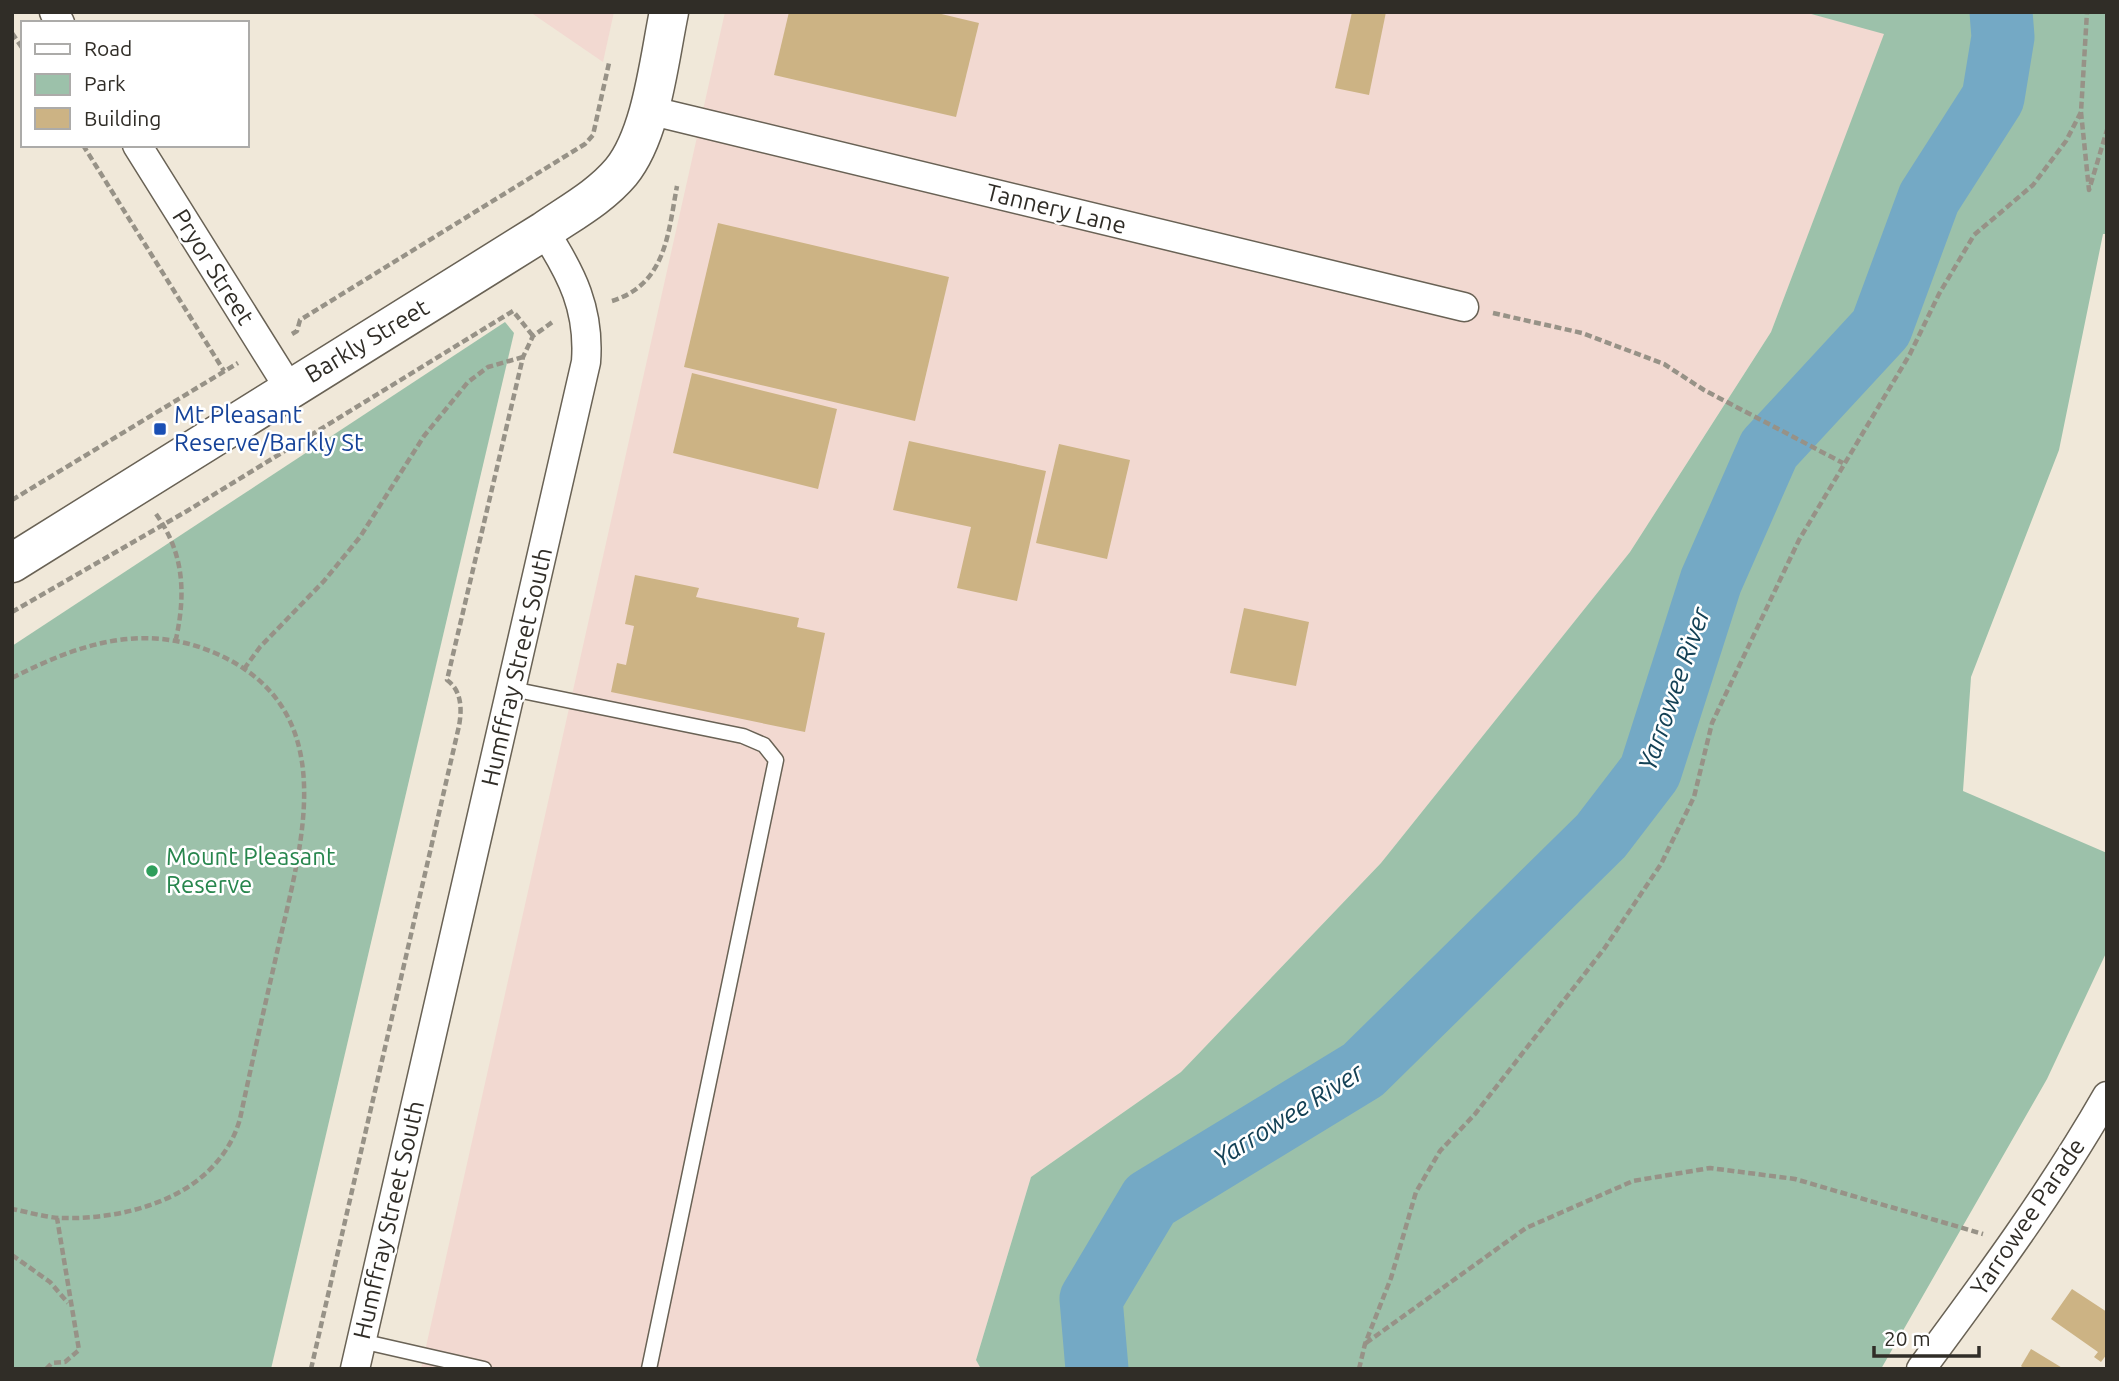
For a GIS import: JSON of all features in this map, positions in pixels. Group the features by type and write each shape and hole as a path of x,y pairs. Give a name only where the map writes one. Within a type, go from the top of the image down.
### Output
{"main road":[{"path":"544,231 590,200 621,171 638,143 648,110 669,12"},
{"name":"Barkly Street","path":"12,563 544,231"}],"street":[{"name":"Tannery Lane","path":"648,110 1464,307"},
{"name":"Pryor Street","path":"138,147 289,388"},
{"name":"Humffray Street South","path":"355,1369 582,382 587,348 584,310 573,280 544,231"},
{"name":"Yarrowee Parade","path":"1921,1369 2014,1243 2076,1150 2107,1096"}],"lane":[{"path":"512,689 743,736 764,745 776,760 649,1369"},
{"path":"361,1341 484,1369"}],"path":[{"path":"2087,12 2081,112 2089,190 2107,130"},
{"path":"12,500 224,370 297,331 300,320 584,144 593,135 609,64"},
{"path":"1359,1369 1365,1344 1391,1278 1416,1192 1440,1151 1475,1114 1604,949 1661,864 1694,797 1712,723 1751,636 1799,540 1910,354 1939,294 1974,235 2032,185 2066,141 2081,112"},
{"path":"84,147 224,370"},
{"path":"311,1369 459,726 457,689 447,680 523,357 533,336 557,319 635,291 654,274 665,246 677,186"},
{"path":"1464,307 1582,333 1664,364 1704,390 1843,463"},
{"path":"12,612 164,524 513,311 533,336"},
{"path":"244,669 260,646 324,581 360,537 424,436 468,382 488,367 523,357"},
{"path":"158,517 179,556 183,584 176,639"},
{"path":"12,678 41,664 124,638 176,639 232,660 287,714 297,736 306,797 295,872 236,1133 215,1166 194,1184 163,1200 116,1214 57,1218 12,1209"},
{"path":"1365,1344 1526,1228 1633,1181 1710,1168 1795,1179 2014,1243"},
{"path":"46,1369 52,1363 65,1362 79,1350 79,1336 70,1307 57,1218"},
{"path":"12,1255 50,1282 70,1307"}],"shaded area":[{"path":"530,12 614,12 603,62"},
{"path":"725,12 1804,12 1885,33 1771,332 1630,552 1381,863 1181,1072 1031,1177 976,1360 981,1369 421,1369"}],"green space":[{"path":"1804,12 2107,12 2107,234 2103,234 2059,450 1971,677 1963,791 2107,853 2107,951 2047,1079 1881,1369 981,1369 976,1360 1031,1177 1181,1072 1381,863 1630,552 1771,332 1884,34"},
{"name":"Mount Pleasant Reserve","path":"505,322 514,333 271,1369 12,1369 12,646"}],"building":[{"path":"789,12 933,12 979,23 956,117 774,75"},
{"path":"1352,12 1386,12 1369,95 1335,88"},
{"path":"718,223 949,277 915,421 684,367"},
{"path":"692,373 837,409 818,489 673,453"},
{"path":"909,441 1046,471 1017,601 957,588 971,527 893,510"},
{"path":"1059,444 1130,460 1107,559 1036,543"},
{"path":"635,575 699,588 696,597 799,618 797,627 825,633 805,732 611,692 617,663 626,665 634,626 625,624"},
{"path":"1244,608 1309,622 1296,686 1230,673"},
{"path":"2072,1289 2107,1312 2107,1354 2101,1362 2094,1357 2098,1352 2051,1319"},
{"path":"2031,1349 2064,1369 2024,1369 2021,1366"}],"waterway":[{"name":"Yarrowee River","path":"1097,1369 1091,1299 1150,1200 1363,1070 1601,836 1650,772 1711,581 1769,449 1881,328 1929,198 1993,98 2003,37 2001,12"}],"place":[{"name":"Mt Pleasant Reserve/Barkly St","path":"160,429"},
{"name":"Mount Pleasant Reserve","path":"152,871"}]}
